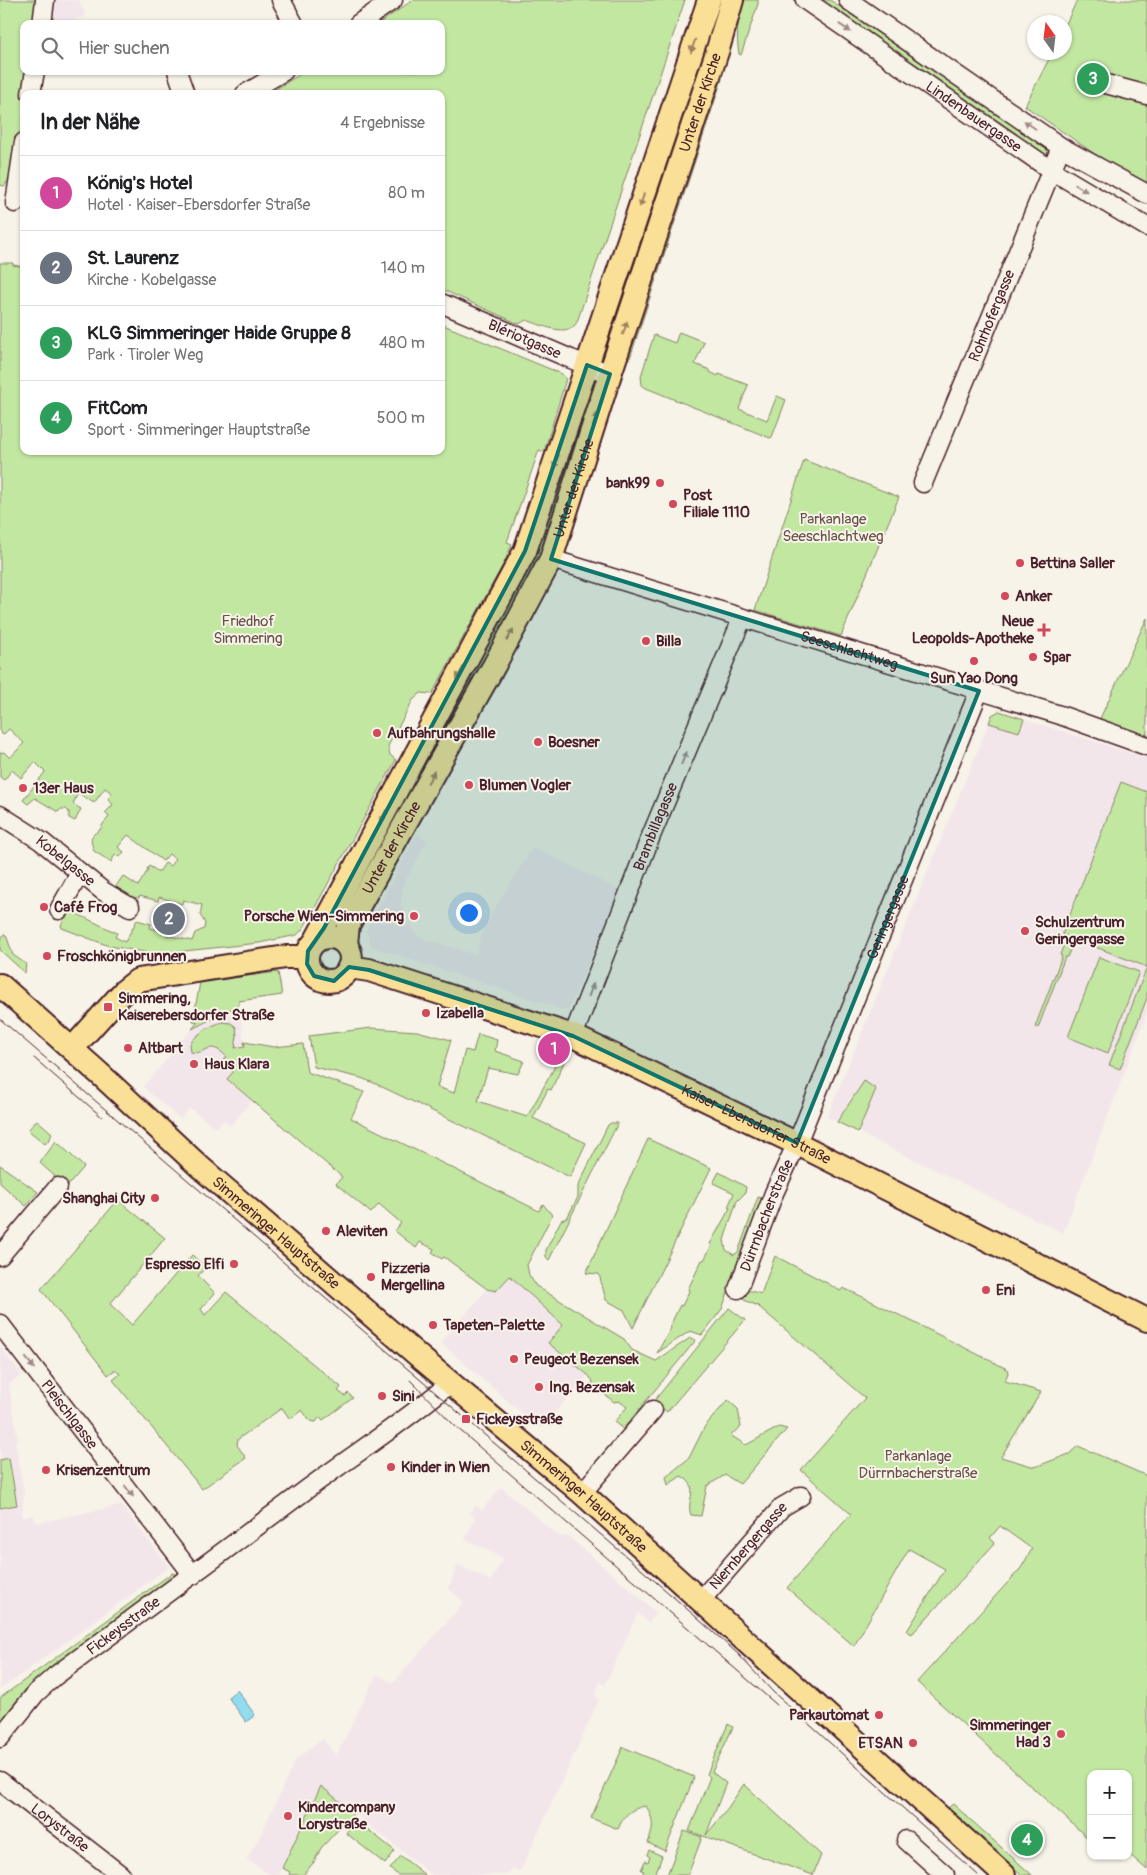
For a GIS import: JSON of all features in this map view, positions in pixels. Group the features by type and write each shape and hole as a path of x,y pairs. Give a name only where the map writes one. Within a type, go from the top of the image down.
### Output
{"main road":[{"name":"Unter der Kirche","path":"311,949 525,551 709,0"},
{"name":"Unter der Kirche","path":"346,944 348,925 495,664 551,559 610,374 718,49 732,0"},
{"path":"322,937 335,937 346,944 351,955 350,967 340,978 327,981 314,976 307,964 311,949 322,937"},
{"path":"72,1049 118,996 128,986 138,980 286,957 311,949"},
{"name":"Kaiser-Ebersdorfer Straße","path":"350,967 369,970 573,1036 797,1143 1147,1320"},
{"name":"Simmeringer Hauptstraße","path":"0,985 200,1167 450,1383 582,1493 1004,1875"}],"street":[{"path":"43,20 46,0"},
{"path":"281,0 292,20"},
{"path":"364,20 393,0"},
{"name":"Lindenbauergasse","path":"805,0 1051,170 1147,227"},
{"name":"Lindenbauergasse","path":"848,0 1061,147 1147,194"},
{"path":"32,90 34,75"},
{"path":"178,75 184,90"},
{"path":"252,90 277,75"},
{"path":"1106,84 1147,95"},
{"name":"Rohrhofergasse","path":"923,483 1061,147"},
{"path":"13,203 20,164"},
{"name":"Blériotgasse","path":"445,305 610,374"},
{"name":"Seeschlachtweg","path":"551,559 1060,715 1147,746"},
{"name":"Brambillagasse","path":"573,1036 651,836 742,619"},
{"name":"Geringergasse","path":"797,1143 979,691"},
{"name":"Kobelgasse","path":"0,815 41,841 103,891 130,907"},
{"path":"60,910 80,873"},
{"name":"Dürrnbacherstraße","path":"738,1289 774,1193 797,1143"},
{"path":"0,1256 58,1187"},
{"name":"Pleischlgasse","path":"0,1324 194,1575"},
{"name":"Fickeysstraße","path":"0,1738 36,1693 54,1676 194,1575 343,1462 414,1413 450,1383"},
{"path":"582,1493 653,1410"},
{"name":"Niernbergergasse","path":"701,1600 782,1507 801,1496"},
{"name":"Lorystraße","path":"0,1781 121,1875"},
{"path":"906,1840 945,1875"}],"highlighted area":[{"path":"587,365 610,374 551,559 979,691 797,1143 573,1036 369,970 349,967 334,981 314,976 307,964 308,951 324,928 525,551"}],"shaded area":[{"path":"51,0 79,0 86,16 75,20 48,20"},
{"name":"Schulzentrum Geringergasse","path":"999,711 1147,758 1147,1014 1063,1233 827,1117 992,715"},
{"path":"417,834 427,841 403,886 401,905 406,921 415,933 422,938 476,955 484,926 533,847 619,890 568,1011 372,947 366,930"},
{"name":"Haus Klara","path":"239,1005 245,1046 235,1049 223,1060 233,1072 227,1079 252,1100 231,1126 224,1120 216,1128 190,1108 180,1119 143,1087 192,1029"},
{"name":"Peugeot Bezensek","path":"510,1276 563,1325 548,1343 588,1375 540,1429 441,1343 487,1289 496,1291"},
{"path":"0,1347 22,1375 9,1384 18,1441 15,1442 24,1492 22,1517 34,1515 36,1523 121,1505 169,1567 0,1690"},
{"path":"501,1487 560,1537 568,1536 656,1612 649,1623 638,1613 605,1685 600,1682 595,1695 599,1700 520,1872 513,1868 507,1875 432,1875 321,1787 279,1875 270,1875 247,1859 258,1840 296,1759 323,1739 336,1756 377,1674 393,1683 464,1602 448,1588 458,1565 491,1581 503,1558 465,1539 475,1517 470,1514 475,1505 482,1510"}],"green space":[{"path":"0,0 41,0 38,20 20,20 20,75 29,75 25,90 20,90 20,136 13,179 6,183 5,186 0,185"},
{"path":"413,0 685,0 577,322 573,327 561,330 553,329 526,320 519,324 445,291 445,90 274,90 299,75 445,75 445,20 384,20"},
{"path":"717,0 725,0 607,357 601,353"},
{"path":"744,0 758,0 758,4 741,55 739,54 737,33"},
{"path":"821,0 830,0 1051,152 1048,156"},
{"path":"1077,0 1147,0 1147,183 1111,165 1025,106 1048,60 1072,60 1072,15 1070,15"},
{"path":"720,76 722,76 722,79 630,358 625,360"},
{"name":"Friedhof Simmering","path":"0,263 13,263 13,265 20,266 20,455 445,455 445,326 562,374 566,379 544,452 539,450 507,542 512,544 505,561 432,694 421,693 413,700 388,746 390,755 396,760 303,929 297,935 259,943 157,954 109,946 62,928 61,925 69,910 117,933 115,937 125,942 137,920 151,924 150,928 167,932 166,935 192,941 195,933 204,929 205,923 200,915 202,905 183,900 182,904 159,897 158,901 140,896 139,898 132,897 114,889 123,876 138,886 149,866 159,872 165,863 170,866 175,859 169,854 163,861 128,835 118,847 124,852 120,857 115,855 111,862 94,851 91,841 92,836 100,830 109,817 105,813 113,805 108,799 112,793 105,788 94,803 78,793 73,804 81,809 75,821 69,818 69,812 66,809 61,809 58,812 35,798 28,804 23,800 45,772 35,762 21,778 12,770 4,780 0,777 0,753 4,752 10,758 24,743 9,729 3,735 0,732"},
{"path":"679,332 704,342 695,364 710,370 710,372 718,376 719,374 748,385 739,409 767,420 777,396 786,400 772,437 770,438 642,385 641,376 654,335 675,343"},
{"path":"587,397 594,399 545,550 345,917 339,913"},
{"name":"Parkanlage Seeschlachtweg","path":"804,460 899,497 841,636 755,610"},
{"path":"1147,618 1147,746 1096,727"},
{"path":"999,711 1024,719 1019,732 989,723 992,715"},
{"path":"1121,782 1147,792 1147,967 1075,939 1067,957 1065,957 1038,1028 1035,1027 1062,956 1060,955 1067,936 1062,935"},
{"path":"4,934 13,955 26,964 25,973 0,950 0,940"},
{"path":"1099,957 1139,972 1108,1053 1068,1037"},
{"path":"1147,967 1147,998 1120,1069 1109,1065"},
{"path":"278,972 282,995 239,1001 239,1005 192,1029 198,1022 193,1021 200,982"},
{"path":"222,1022 231,1023 236,1027 235,1048 245,1046 244,1042 274,1047 303,1044 307,1072 364,1092 351,1118 539,1211 543,1204 552,1215 527,1265 529,1275 536,1286 624,1339 632,1350 656,1361 690,1338 696,1340 623,1429 614,1422 627,1407 619,1401 614,1402 592,1384 593,1381 588,1375 548,1343 563,1325 510,1276 496,1291 487,1289 444,1257 442,1259 432,1252 434,1249 420,1242 416,1248 395,1231 401,1223 379,1204 371,1213 336,1184 342,1177 227,1079 233,1072 223,1060 227,1057 221,1051 211,1048 196,1053 191,1052 190,1044 196,1036"},
{"path":"371,1028 417,1031 451,1040 437,1087 454,1093 465,1050 473,1052 478,1034 497,1040 495,1051 524,1061 518,1074 488,1068 478,1101 527,1117 562,1051 568,1054 551,1090 548,1089 533,1118 586,1143 570,1177 374,1083 314,1067 309,1036"},
{"path":"864,1081 876,1089 858,1132 837,1122"},
{"path":"37,1120 52,1133 50,1139 45,1144 28,1130"},
{"path":"618,1123 549,1260 546,1257 546,1250 561,1220 567,1218 578,1197 578,1186 608,1125"},
{"path":"648,1139 711,1168 633,1328 624,1310 606,1300 599,1274 586,1273"},
{"path":"56,1141 84,1167 67,1187 40,1163"},
{"path":"0,1165 38,1192 26,1206 0,1183"},
{"path":"719,1172 746,1187 745,1193 737,1201 724,1240 726,1250 734,1255 738,1252 758,1197 762,1198 722,1309 702,1335 690,1331 657,1353 671,1328 670,1326 680,1305 682,1306 702,1260 704,1260 712,1245 710,1244 730,1208 728,1207 734,1193 713,1183"},
{"path":"118,1200 165,1238 110,1304 132,1325 192,1255 206,1267 198,1276 215,1293 201,1309 205,1315 226,1292 341,1387 338,1391 345,1396 348,1393 353,1398 323,1420 320,1417 316,1422 310,1421 302,1410 290,1419 282,1408 238,1439 237,1445 246,1458 202,1489 113,1380 120,1374 115,1370 108,1375 41,1289"},
{"name":"Parkanlage Dürrnbacherstraße","path":"775,1256 840,1291 843,1288 863,1297 1009,1370 1005,1381 1041,1392 1001,1457 1035,1467 1069,1454 1078,1446 1147,1476 1147,1870 1132,1857 1132,1770 1087,1770 1087,1837 917,1682 1021,1568 1032,1549 1000,1526 990,1538 995,1543 912,1634 907,1631 945,1569 909,1549 854,1646 787,1588 851,1514 801,1470 865,1398 758,1306 744,1300 743,1291 745,1289 761,1294"},
{"path":"729,1308 745,1320 667,1412 654,1401"},
{"path":"728,1400 738,1409 741,1427 730,1435 746,1445 779,1427 787,1429 740,1484 725,1475 707,1486 701,1516 691,1515 691,1485 681,1476 668,1485 666,1477 689,1458 705,1426"},
{"path":"9,1458 17,1505 0,1508 0,1460"},
{"path":"172,1573 178,1575 31,1683 4,1716 6,1719 0,1725 0,1698"},
{"path":"728,1724 733,1727 712,1772 726,1783 706,1835 744,1784 821,1855 813,1875 689,1831 710,1777 707,1774"},
{"path":"623,1747 694,1777 665,1851 648,1843 652,1824 651,1815 646,1806 636,1808 629,1813 618,1829 591,1818"},
{"path":"321,1786 354,1813 321,1848 314,1862 303,1875 290,1875 290,1872 282,1868"},
{"path":"953,1804 1032,1875 1022,1875 948,1808"},
{"path":"356,1820 395,1851 385,1864 346,1833"},
{"path":"684,1831 702,1837 688,1875 667,1875"},
{"path":"649,1850 662,1856 655,1875 642,1875 644,1871 641,1870 645,1861 648,1862 650,1857 647,1855"},
{"path":"401,1856 425,1875 398,1875 390,1869"}],"water":[{"path":"237,1690 255,1715 246,1722 228,1697"}],"tram line":[{"path":"0,1019 670,1594 738,1654 773,1692 978,1875"},
{"path":"34,1058 102,1117"},
{"path":"410,1380 455,1426 777,1705"}],"place":[{"name":"KLG Simmeringer Haide Gruppe 8","path":"1093,79"},
{"name":"bank99","path":"660,483"},
{"name":"Post Filiale 1110","path":"673,504"},
{"name":"Bettina Saller","path":"1020,563"},
{"name":"Anker","path":"1005,596"},
{"name":"Neue Leopolds-Apotheke","path":"1044,630"},
{"name":"Billa","path":"646,641"},
{"name":"Spar","path":"1033,657"},
{"name":"Sun Yao Dong","path":"974,661"},
{"name":"Aufbahrungshalle","path":"377,733"},
{"name":"Boesner","path":"538,742"},
{"name":"Blumen Vogler","path":"469,785"},
{"name":"13er Haus","path":"23,788"},
{"name":"Café Frog","path":"44,907"},
{"name":"Porsche Wien-Simmering","path":"414,916"},
{"name":"St. Laurenz","path":"169,919"},
{"name":"Schulzentrum Geringergasse","path":"1025,931"},
{"name":"Froschkönigbrunnen","path":"47,956"},
{"name":"Simmering, Kaiserebersdorfer Straße","path":"108,1007"},
{"name":"Izabella","path":"426,1013"},
{"name":"Altbart","path":"128,1048"},
{"name":"König's Hotel","path":"554,1049"},
{"name":"Haus Klara","path":"194,1064"},
{"name":"Shanghai City","path":"155,1198"},
{"name":"Aleviten","path":"326,1231"},
{"name":"Espresso Elfi","path":"234,1264"},
{"name":"Pizzeria Mergellina","path":"371,1277"},
{"name":"Eni","path":"986,1290"},
{"name":"Tapeten-Palette","path":"433,1325"},
{"name":"Peugeot Bezensek","path":"514,1359"},
{"name":"Ing. Bezensak","path":"539,1387"},
{"name":"Sini","path":"382,1396"},
{"name":"Fickeysstraße","path":"466,1419"},
{"name":"Kinder in Wien","path":"391,1467"},
{"name":"Krisenzentrum","path":"46,1470"},
{"name":"Parkautomat","path":"879,1715"},
{"name":"Simmeringer Had 3","path":"1061,1734"},
{"name":"ETSAN","path":"913,1743"},
{"name":"Kindercompany Lorystraße","path":"288,1816"},
{"name":"FitCom","path":"1027,1840"}]}
